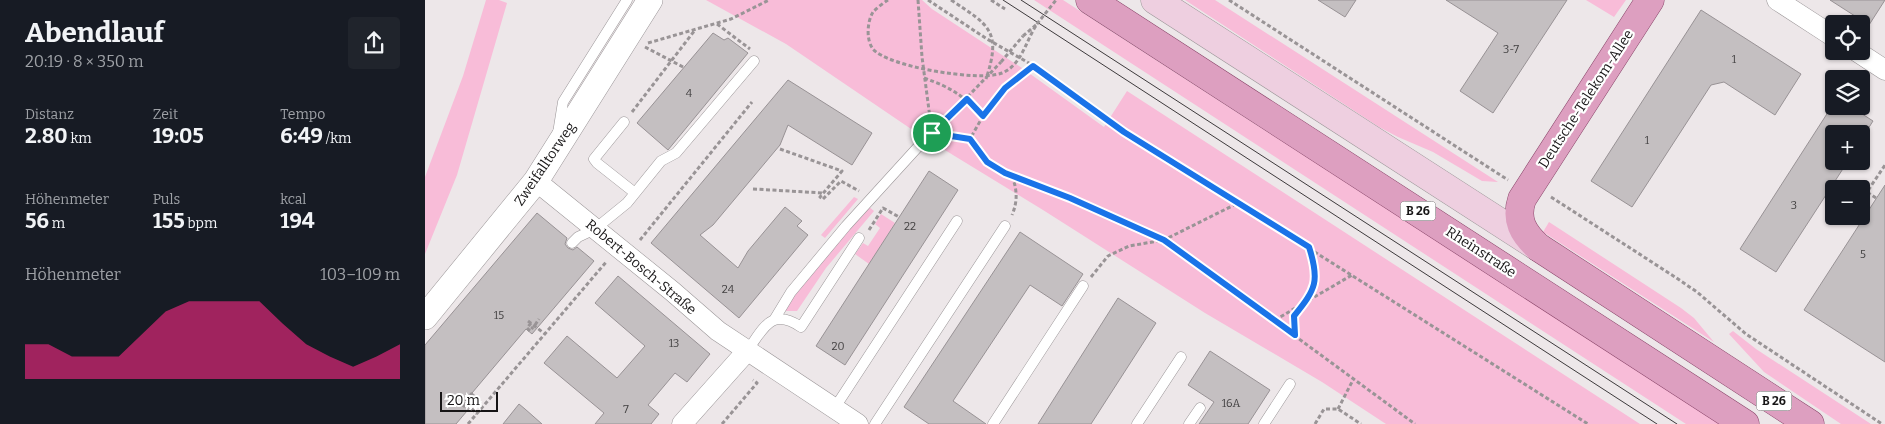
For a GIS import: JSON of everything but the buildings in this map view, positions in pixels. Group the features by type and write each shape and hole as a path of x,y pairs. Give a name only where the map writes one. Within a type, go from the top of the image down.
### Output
{"main road":[{"name":"Rheinstraße","path":"1090,0 1745,424"},
{"name":"B 26","path":"1155,0 1810,424"},
{"name":"Deutsche-Telekom-Allee","path":"1526,193 1650,0"},
{"path":"1526,193 1518,215 1523,231 1538,247"}],"street":[{"name":"Zweifalltorweg","path":"425,317 536,181 650,0"},
{"path":"1777,0 1825,31"},
{"path":"1870,60 1885,70"},
{"name":"Robert-Bosch-Straße","path":"536,181 718,331 858,424"},
{"path":"682,424 747,351"}],"lane":[{"path":"558,146 558,128 563,102 627,0"},
{"path":"572,243 578,237 595,229 627,204 661,161 676,153 754,61"},
{"path":"624,122 595,159 597,163 635,193"},
{"path":"747,351 762,330 774,320 791,292 871,198 917,148"},
{"path":"834,408 957,221"},
{"path":"875,424 1005,226"},
{"path":"774,320 789,319 801,327 859,238"},
{"path":"993,424 1083,286"},
{"path":"1137,424 1181,357"},
{"path":"1264,424 1289,384"},
{"path":"1189,424 1200,408"}],"path":[{"path":"685,68 640,44 658,41 731,19 769,0"},
{"path":"888,0 873,12 868,28 872,48 880,55 899,62 941,72 982,76 1002,73 1010,67 1023,52 1036,26 1056,0"},
{"path":"918,0 924,78 932,133"},
{"path":"928,0 987,39 1033,66 1124,132 1239,202 1588,424"},
{"path":"951,0 989,27 994,46 993,59 986,78"},
{"path":"991,0 1005,9"},
{"path":"1229,0 1526,193 1549,196 1675,277 1702,296 1746,334 1882,424"},
{"path":"716,24 749,49 754,61"},
{"path":"917,148 967,99 1023,36 1036,26"},
{"path":"624,122 695,30"},
{"path":"970,139 983,116 1005,88 1033,66"},
{"path":"924,78 948,86 967,99 983,116"},
{"path":"640,240 752,102"},
{"path":"932,133 970,139 987,162 1011,175 1070,198 1164,240 1415,424"},
{"path":"780,150 842,171 820,197 823,200 841,181 871,198"},
{"path":"1876,198 1867,192 1885,165"},
{"path":"1005,226 1016,206 1016,193 1011,175"},
{"path":"753,189 823,194"},
{"path":"1083,286 1108,256 1129,246 1164,240 1239,202"},
{"path":"859,238 863,240 883,208 899,218"},
{"path":"1295,335 1294,316 1306,302 1315,283 1315,267 1309,247"},
{"path":"468,424 611,257"},
{"path":"1275,320 1352,275"},
{"path":"539,319 532,324 545,334"},
{"path":"1338,409 1354,378"},
{"path":"722,424 757,383"},
{"path":"463,407 465,401 477,414"},
{"path":"1315,424 1324,409 1338,409 1361,424"}],"shaded area":[{"path":"486,0 499,0 507,3 457,175 425,254 425,177 463,76"},
{"path":"706,0 922,0 932,9 1022,68 1104,127 1127,91 1640,424 1386,424 1322,382 1205,313 917,133 786,44"},
{"path":"1034,0 1063,0 1720,424 1686,424"},
{"path":"1185,0 1215,0 1498,182 1482,181 1433,152 1379,127"},
{"path":"1586,0 1626,0 1614,17"},
{"path":"854,197 858,199 825,238 821,235"},
{"path":"868,206 874,211 826,268 797,311 785,311 787,303"},
{"path":"881,214 895,223 869,264 855,254 863,243 868,246 880,228 875,224"},
{"path":"1549,222 1681,308 1694,318 1714,342 1543,232"},
{"path":"1733,331 1756,349 1871,424 1841,424 1764,372 1729,334"}],"tram line":[{"path":"1003,0 1657,424"},
{"path":"1021,0 1677,424"}],"route":[{"path":"1033,66 1124,132 1309,247 1315,267 1315,283 1306,302 1294,316 1295,335 1164,240 1070,198 1005,173 987,162 970,139 932,133 967,99 983,116 1005,88 1033,66"}]}
